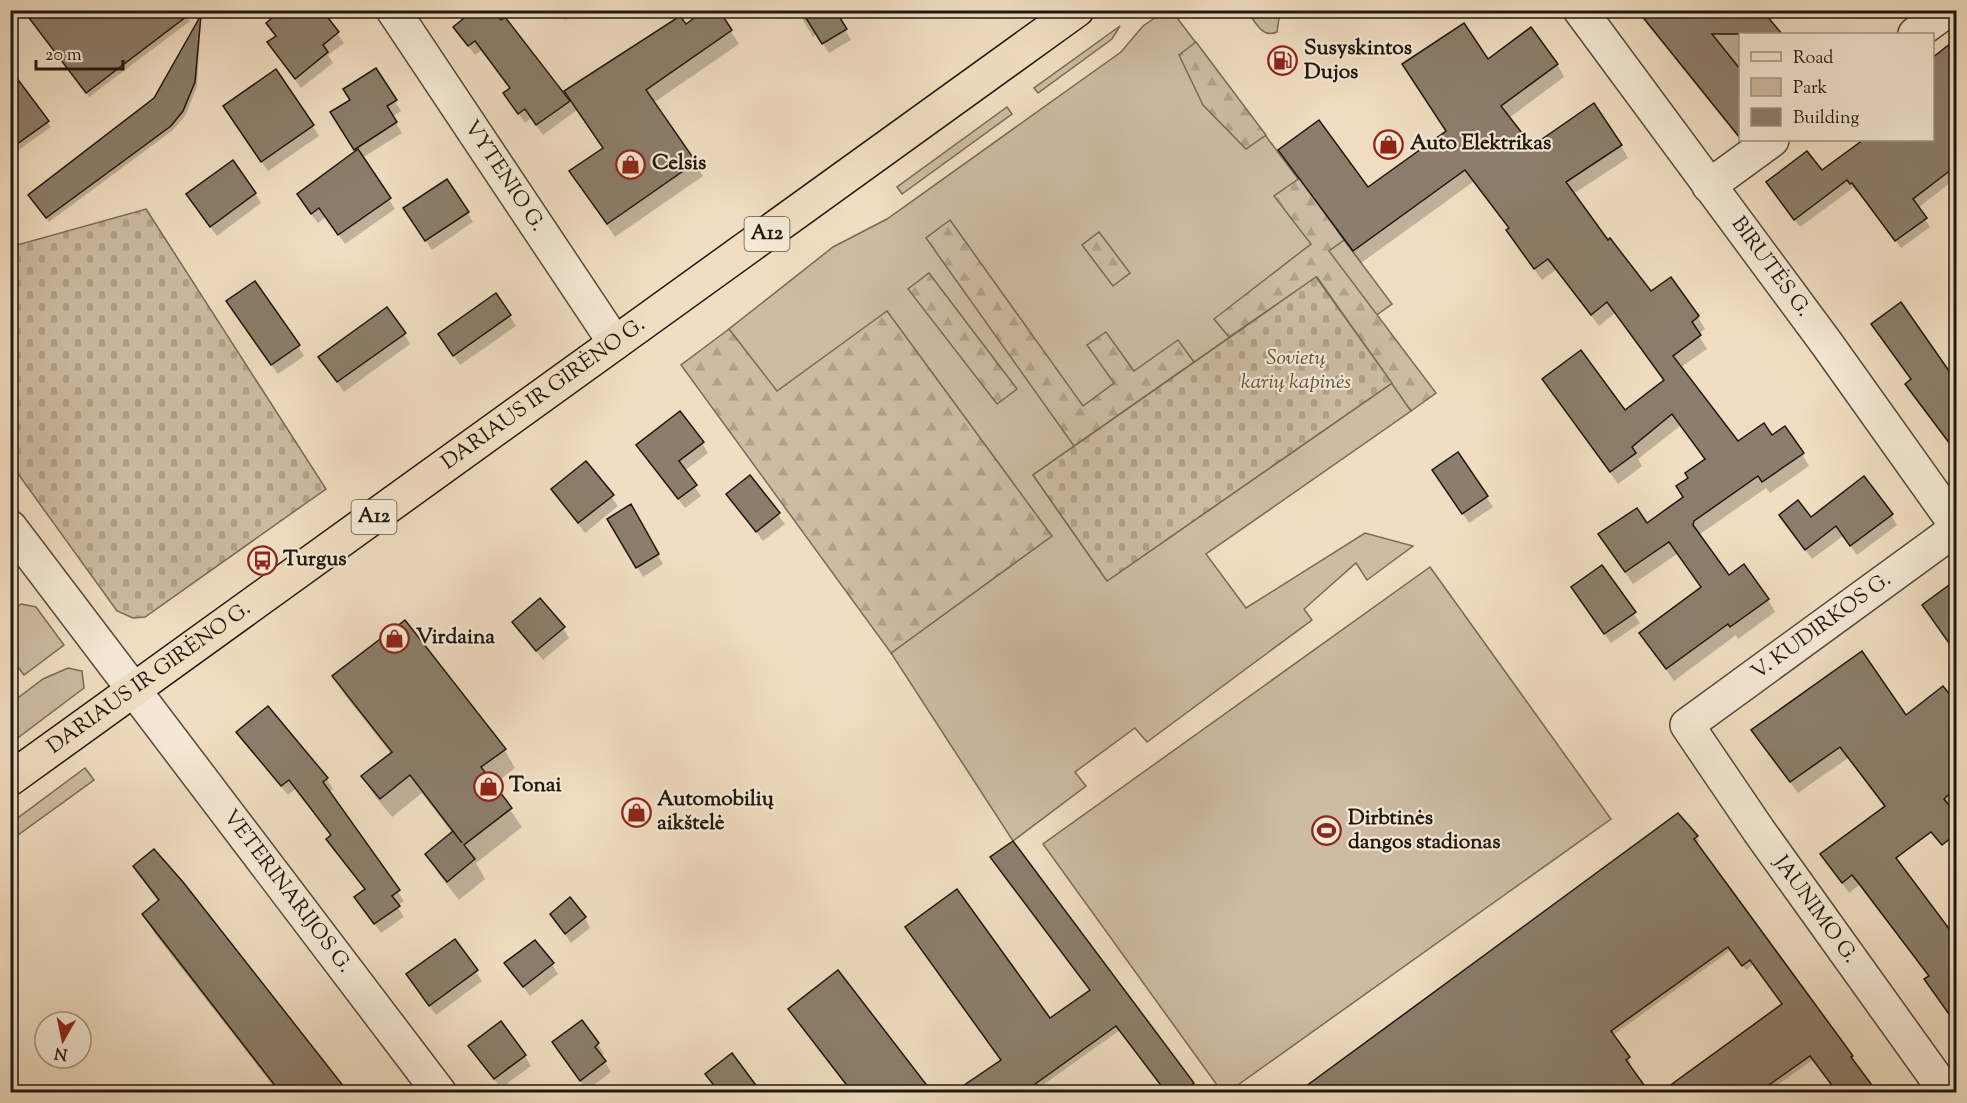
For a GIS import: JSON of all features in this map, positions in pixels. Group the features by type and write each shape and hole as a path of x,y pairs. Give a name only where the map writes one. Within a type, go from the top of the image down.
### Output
{"highway":[{"name":"DARIAUS IR GIRĖNO G.","path":"10,779 1077,10"}],"street":[{"name":"VYTENIO G.","path":"393,10 615,342"},
{"name":"BIRUTĖS G.","path":"1580,10 1956,527"},
{"path":"1916,33 1948,10"},
{"path":"1709,186 1771,141"},
{"name":"VETERINARIJOS G.","path":"10,527 439,1092"},
{"name":"V. KUDIRKOS G.","path":"1687,725 1956,527"},
{"name":"JAUNIMO G.","path":"1687,725 1759,831 1946,1092"}],"green space":[{"path":"1165,11 1172,11 1392,304 1354,331 1316,277 1033,475 1107,581 1392,383 1411,411 1206,554 1246,608 1365,533 1413,546 1367,580 1356,563 1304,609 1312,620 1147,742 1135,728 1075,772 1086,786 1013,841 891,653 1051,536 776,392 729,329 833,247 887,219 1121,52 1143,26"},
{"path":"1247,11 1280,11 1277,32 1272,34 1263,31"},
{"path":"1120,26 1112,39 1038,93 1034,88"},
{"path":"1196,42 1266,135 1246,149 1203,105 1179,55"},
{"path":"1007,107 1012,114 902,194 897,187"},
{"path":"1300,178 1344,240 1329,251 1436,393 1411,411 1317,277 1229,337 1214,319 1311,244 1274,196"},
{"path":"146,209 326,489 145,617 133,618 117,611 11,464 10,247"},
{"path":"950,220 1083,406 1114,383 1087,345 1106,332 1134,371 1178,340 1194,362 1074,446 926,238"},
{"path":"1099,232 1130,273 1113,286 1082,245"},
{"path":"929,273 1017,389 997,404 908,289"},
{"name":"Sovietų karių kapinės","path":"1316,277 1392,383 1107,581 1033,475"},
{"path":"887,311 1052,536 891,653 681,365 729,329 777,391"},
{"name":"Dirbtinės dangos stadionas","path":"1430,567 1611,819 1228,1092 1222,1092 1043,844"},
{"path":"21,604 36,607 64,645 24,675 11,658 11,611"},
{"path":"68,668 82,671 84,688 11,743 11,703 43,679"},
{"path":"85,768 94,780 11,840 11,823"}],"building":[{"path":"23,10 195,10 86,93"},
{"path":"281,10 322,10 339,32 323,45 328,52 295,79 267,42 276,36 266,23"},
{"path":"474,10 493,10 501,20 505,17 570,101 536,125 525,109 518,114 503,93 510,88 475,41 468,46 453,27"},
{"path":"705,10 719,10 732,30 646,90 696,162 607,224 569,171 603,148 564,91 680,16 686,24"},
{"path":"801,10 835,10 847,29 822,44"},
{"path":"1637,10 1762,10 1781,33 1712,34 1739,68 1739,137"},
{"path":"201,15 195,82 183,111 171,126 46,218 28,195 154,98"},
{"path":"1464,23 1488,59 1531,27 1558,64 1501,106 1532,146 1594,103 1622,145 1566,182 1608,240 1610,238 1651,291 1671,277 1699,316 1692,322 1701,335 1673,356 1738,441 1764,423 1772,435 1785,426 1804,453 1762,482 1758,476 1694,521 1693,525 1729,575 1744,564 1769,599 1730,627 1728,624 1666,669 1639,633 1701,587 1669,542 1625,572 1598,534 1637,508 1647,523 1683,497 1676,486 1688,478 1685,473 1705,459 1672,414 1632,447 1636,453 1610,472 1542,379 1581,350 1625,410 1664,380 1607,302 1591,315 1548,259 1534,269 1506,230 1509,228 1465,170 1353,251 1278,150 1319,120 1368,187 1446,131 1402,64"},
{"path":"1956,39 1956,166 1913,199 1927,218 1895,241 1852,183 1850,184 1847,180 1794,220 1766,182 1807,151 1822,170 1862,141 1934,141 1934,56"},
{"path":"376,68 397,100 387,106 397,122 354,150 330,112 350,100 343,89"},
{"path":"10,69 49,121 10,149"},
{"path":"276,69 314,125 261,162 223,106"},
{"path":"358,149 391,198 338,235 319,208 311,214 297,194"},
{"path":"233,160 256,193 210,227 186,194"},
{"path":"447,179 469,212 425,241 403,208"},
{"path":"255,281 300,345 271,365 226,301"},
{"path":"496,293 511,315 453,356 438,334"},
{"path":"1901,302 1956,381 1956,452 1905,384 1911,379 1871,324"},
{"path":"387,307 406,333 337,382 318,357"},
{"path":"680,411 704,442 679,461 697,485 678,499 636,445"},
{"path":"1458,452 1488,496 1462,514 1432,470"},
{"path":"586,461 614,495 578,523 551,489"},
{"path":"750,475 780,513 756,532 726,494"},
{"path":"1864,476 1893,514 1850,546 1836,526 1805,550 1779,515 1798,500 1811,517"},
{"path":"631,504 659,554 636,568 607,519"},
{"path":"1602,565 1636,612 1604,634 1571,587"},
{"path":"1956,580 1956,653 1922,605"},
{"path":"540,598 565,627 536,651 512,622"},
{"path":"405,620 506,749 481,767 512,808 464,845 475,859 447,882 425,854 453,831 410,775 380,799 361,776 392,752 332,676"},
{"path":"1862,651 1906,715 1943,686 1956,702 1956,788 1944,799 1956,814 1956,834 1942,845 1931,832 1896,858 1956,938 1956,1024 1924,979 1929,976 1852,875 1842,883 1820,854 1885,806 1840,747 1790,782 1751,730"},
{"path":"268,706 328,778 323,782 400,890 392,896 400,906 374,924 354,897 365,889 326,839 331,835 289,780 281,786 236,732"},
{"path":"1678,813 1698,836 1694,839 1877,1092 1837,1092 1810,1056 1759,1092 1661,1092 1782,1004 1750,960 1742,966 1728,947 1611,1031 1630,1057 1626,1060 1649,1092 1298,1092"},
{"path":"1013,841 1194,1083 1182,1092 1166,1092 1116,1026 1024,1092 954,1092 1001,1060 905,927 957,889 1050,1018 1090,990 990,857"},
{"path":"154,849 183,882 348,1092 280,1092 142,914 159,900 133,866"},
{"path":"570,897 586,917 565,934 550,914"},
{"path":"455,939 478,970 429,1006 406,974"},
{"path":"535,940 554,963 523,987 504,963"},
{"path":"838,970 932,1092 852,1092 788,1009"},
{"path":"582,1020 599,1043 595,1047 606,1061 580,1081 552,1042"},
{"path":"501,1021 526,1055 494,1079 468,1046"},
{"path":"732,1053 761,1092 719,1092 705,1074"}],"place":[{"name":"Susyskintos Dujos","path":"1283,61"},
{"name":"Auto Elektrikas","path":"1389,144"},
{"name":"Celsis","path":"631,164"},
{"name":"Turgus","path":"262,560"},
{"name":"Virdaina","path":"395,638"},
{"name":"Tonai","path":"488,786"},
{"name":"Automobilių aikštelė","path":"636,812"},
{"name":"Dirbtinės dangos stadionas","path":"1327,831"}]}
